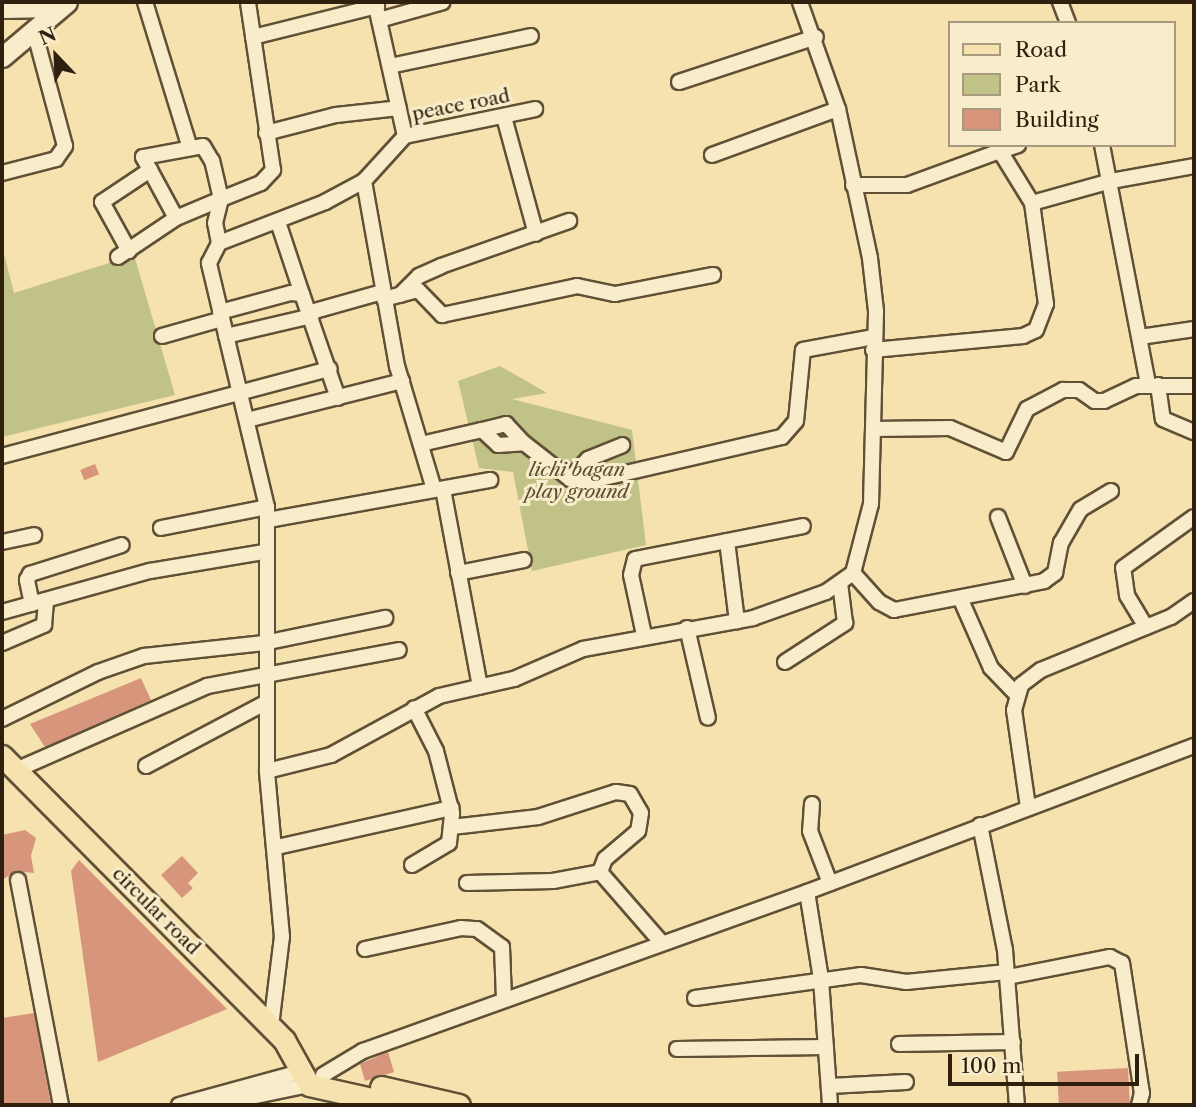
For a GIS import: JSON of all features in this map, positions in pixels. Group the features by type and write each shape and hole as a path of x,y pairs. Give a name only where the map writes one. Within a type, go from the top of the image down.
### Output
{"main road":[{"path":"2,57 62,6"},
{"name":"circular road","path":"9,763 271,1026 312,1077"},
{"path":"312,1077 399,1105"},
{"path":"312,1077 459,1105"}],"street":[{"path":"145,2 189,145"},
{"path":"150,170 102,202 124,254 176,218 261,183 274,170 266,133 248,2"},
{"path":"253,37 377,9 443,2"},
{"path":"267,771 331,755 366,739 414,708 439,696 514,678 583,649 645,635 737,621 780,609 840,583 853,573 871,504 874,344 870,258 838,109 816,37 800,2"},
{"path":"1060,2 1067,21"},
{"path":"2,11 33,4 62,6"},
{"name":"peace road","path":"377,9 405,136 535,109"},
{"path":"2,173 56,159 65,146 34,30"},
{"path":"390,66 531,36"},
{"path":"678,82 816,37"},
{"path":"266,133 336,114 398,107"},
{"path":"712,155 838,109"},
{"path":"504,117 536,234"},
{"path":"219,243 278,222 364,181 405,136"},
{"path":"176,218 144,157 189,145 208,150 221,198 215,223 219,243 209,262 268,514 264,552 267,771 277,846 282,948 271,1026"},
{"path":"853,185 907,185 1012,147"},
{"path":"1102,147 1140,337 1163,419 1194,432"},
{"path":"421,444 482,430 498,445 524,443 570,479 591,481 789,434 796,421 803,350 1023,335 1036,330 1046,303 1032,203 1000,151"},
{"path":"1032,203 1111,181 1194,166"},
{"path":"364,181 383,295 402,381 438,489 458,573 480,687"},
{"path":"400,295 430,271 569,221"},
{"path":"278,222 302,294 312,314 338,398"},
{"path":"226,336 383,295 400,295 418,290 442,315 577,286 615,294 713,275"},
{"path":"162,336 221,316 302,294"},
{"path":"1140,337 1194,329"},
{"path":"2,456 220,401 240,392 330,369"},
{"path":"247,420 402,381"},
{"path":"873,429 950,428 1006,452 1027,409 1049,396 1072,389 1104,401 1128,388 1153,385 1194,386"},
{"path":"570,479 588,459 622,445"},
{"path":"161,528 491,480"},
{"path":"853,573 879,603 894,610 961,600 1025,586 1055,573 1061,543 1081,509 1111,492"},
{"path":"998,517 1025,586"},
{"path":"1146,627 1127,595 1123,568 1194,517"},
{"path":"645,635 631,562 803,526"},
{"path":"2,542 34,534"},
{"path":"727,541 737,621"},
{"path":"2,643 44,625 39,602 27,580 30,574 122,545"},
{"path":"2,612 176,565 264,552"},
{"path":"458,573 524,560"},
{"path":"785,662 845,623 840,583"},
{"path":"961,600 991,668 1017,695"},
{"path":"1028,807 1016,730 1017,695 1041,670 1146,627 1194,601"},
{"path":"2,719 98,672 144,656 264,643 385,618"},
{"path":"687,628 708,718"},
{"path":"9,763 207,686 399,650"},
{"path":"146,766 265,703"},
{"path":"412,865 443,849 452,827 452,808 436,751 414,708"},
{"path":"213,1105 312,1077 363,1051 807,892 1194,746"},
{"path":"452,827 538,817 625,792 639,806 641,823 631,839 605,859 600,872"},
{"path":"812,804 810,831 830,883"},
{"path":"277,846 452,808"},
{"path":"979,825 1007,975 1017,1105"},
{"path":"467,883 553,881 600,872"},
{"path":"600,872 662,943"},
{"path":"18,880 61,1105"},
{"path":"807,892 821,979 830,1105"},
{"path":"365,949 461,929 477,929 502,947 504,999"},
{"path":"695,998 821,979 872,975 906,982 1007,975 1110,957 1122,962 1142,1093 1139,1105"},
{"path":"899,1044 1013,1042"},
{"path":"677,1049 826,1047"},
{"path":"179,1105 312,1077"},
{"path":"829,1086 906,1082"}],"green space":[{"path":"2,246 14,293 134,255 175,395 2,437"},
{"name":"lichi bagan play ground","path":"500,366 547,393 512,399 632,430 646,545 532,571 513,472 479,468 458,381"}],"building":[{"path":"95,464 99,474 84,480 80,470"},
{"path":"141,678 151,700 45,747 30,724"},
{"path":"25,830 36,838 31,856 34,873 16,871 2,880 2,835"},
{"path":"182,856 198,873 188,883 193,888 182,898 161,875"},
{"path":"79,860 227,1009 98,1062 71,871"},
{"path":"34,1013 51,1105 2,1105 2,1018"},
{"path":"388,1052 394,1072 365,1081 360,1064"},
{"path":"1128,1068 1130,1104 1059,1105 1057,1072"}]}
